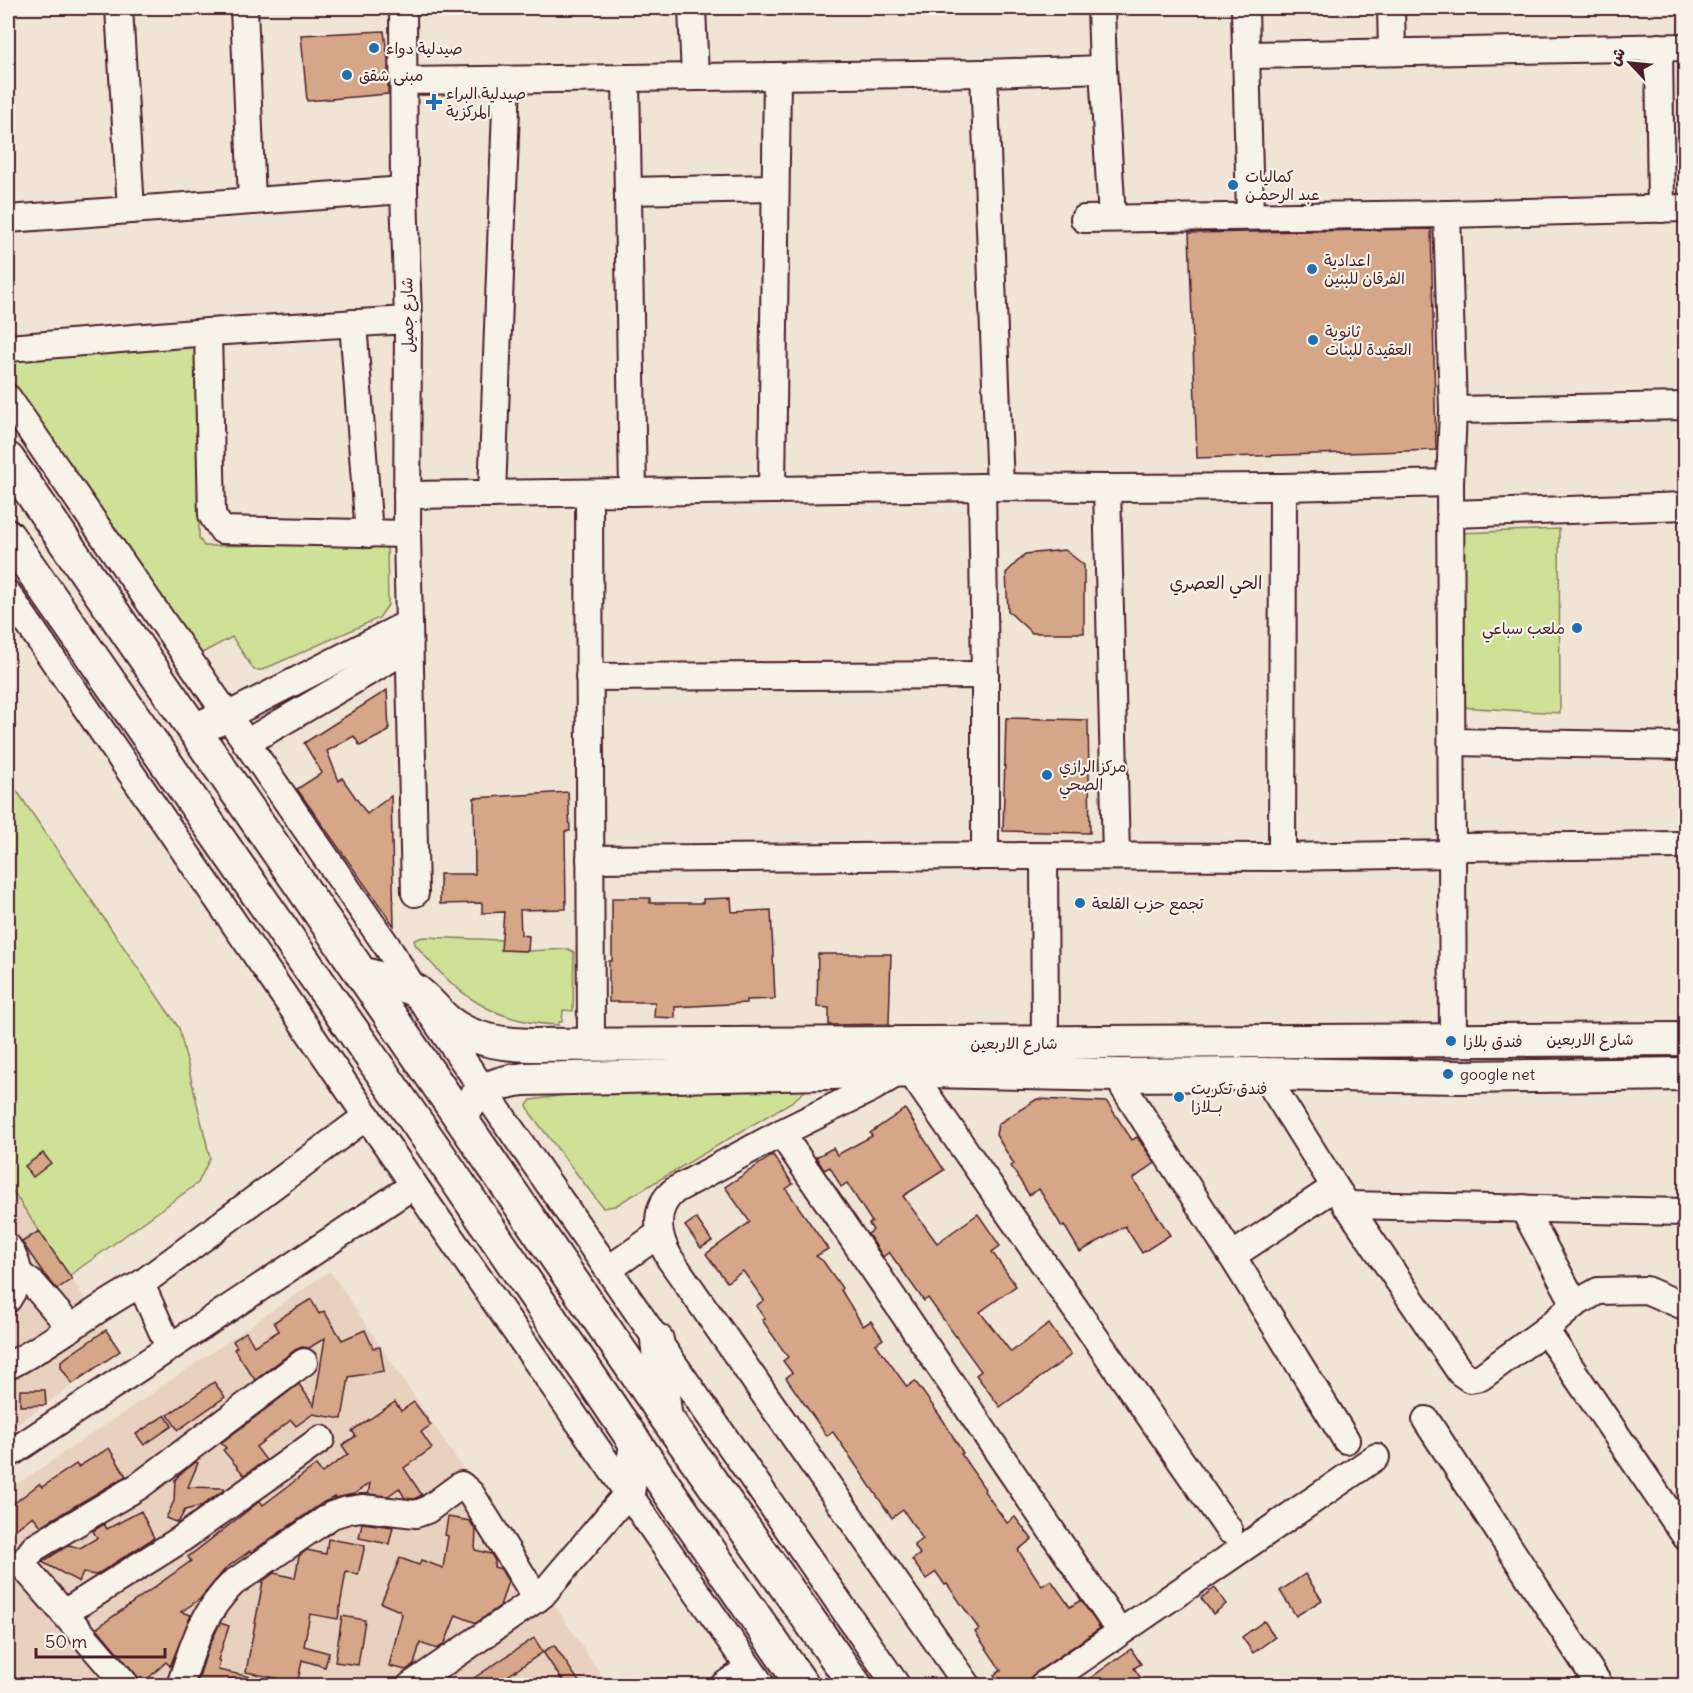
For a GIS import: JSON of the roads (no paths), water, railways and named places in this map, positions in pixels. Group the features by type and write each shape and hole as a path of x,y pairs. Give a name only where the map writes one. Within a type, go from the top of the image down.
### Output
{"main road":[{"path":"8,459 665,1416 856,1686"},
{"path":"10,541 440,1156 803,1686"},
{"path":"195,729 227,716"},
{"name":"شارع الاربعين","path":"362,973 415,991 461,1031 482,1039 512,1044 591,1045 1119,1075 1264,1074 1462,1077 1686,1074"},
{"name":"شارع الاربعين","path":"461,1118 476,1094 510,1081 524,1079 915,1064 1045,1043 1686,1039"},
{"path":"657,1340 665,1416"},
{"path":"628,1493 636,1444"}],"street":[{"path":"119,8 131,210"},
{"path":"244,8 252,201"},
{"name":"شارع جميل","path":"404,8 404,190 408,320 406,495 415,893"},
{"path":"692,8 695,77"},
{"path":"1101,8 1112,218"},
{"path":"1245,8 1250,215"},
{"path":"1391,8 1392,52"},
{"path":"1084,219 1673,209 1659,47"},
{"path":"1247,55 1686,47"},
{"path":"404,81 984,73 1103,69"},
{"path":"984,73 991,487 985,675 985,856"},
{"path":"772,490 777,76"},
{"path":"626,78 633,492"},
{"path":"492,494 507,80"},
{"path":"628,190 775,188"},
{"path":"8,219 404,190"},
{"path":"1447,214 1453,410 1450,483 1453,1040"},
{"path":"8,348 208,332 408,320"},
{"path":"353,323 369,534"},
{"path":"208,332 212,515 222,530 407,534"},
{"path":"8,398 387,946 415,991 486,1090 897,1686"},
{"path":"1453,410 1686,406"},
{"path":"406,495 991,487 1283,487 1450,483"},
{"path":"1282,857 1283,487"},
{"path":"1107,488 1116,856"},
{"path":"589,494 591,1045"},
{"path":"1450,514 1686,506"},
{"path":"8,594 755,1677 723,1686"},
{"path":"227,716 409,636"},
{"path":"246,743 409,636"},
{"path":"589,677 985,675"},
{"path":"1452,742 1686,746"},
{"path":"590,859 985,856 1044,858 1282,857 1453,854 1462,847 1686,845"},
{"path":"1044,858 1045,1043"},
{"path":"968,1686 670,1259 659,1234 660,1213 668,1196 675,1190 915,1064 1229,1530"},
{"path":"1264,1074 1341,1196 1460,1372 1470,1379 1480,1377 1545,1330 1575,1304 1598,1291 1646,1290 1686,1307"},
{"path":"1119,1075 1124,1088 1346,1440"},
{"path":"8,1366 32,1354 118,1296 141,1284 367,1116"},
{"path":"781,1133 1110,1617"},
{"path":"8,1455 414,1185"},
{"path":"1232,1256 1341,1196 1523,1208 1686,1212"},
{"path":"1523,1208 1575,1304"},
{"path":"609,1269 659,1234"},
{"path":"8,1247 17,1262 19,1274 8,1299"},
{"path":"19,1274 34,1285 71,1328"},
{"path":"141,1284 169,1347"},
{"path":"1545,1330 1686,1537"},
{"path":"127,1686 25,1568 25,1560 34,1548 139,1486 304,1362"},
{"path":"1426,1420 1599,1686"},
{"path":"64,1613 180,1540 321,1439"},
{"path":"1042,1686 1376,1457"},
{"path":"180,1686 200,1627 220,1595 233,1583 332,1515 348,1510 362,1508 416,1514 427,1510 460,1485 471,1494 537,1599"},
{"path":"410,1686 537,1599 570,1564 628,1493"}],"place":[{"name":"صيدلية دواء","path":"374,48"},
{"name":"مبنى شقق","path":"347,75"},
{"name":"صيدلية البراء المركزية","path":"434,102"},
{"name":"كماليات عبد الرحمـن","path":"1233,185"},
{"name":"اعدادية الفرقان للبنين","path":"1312,269"},
{"name":"ثانوية العقيدة للبنات","path":"1313,340"},
{"name":"ملعب سباعي","path":"1577,628"},
{"name":"مركز الرازي الصحي","path":"1047,775"},
{"name":"تجمع حزب القلعة","path":"1080,903"},
{"name":"فندق بلازا","path":"1451,1041"},
{"name":"google net","path":"1448,1074"},
{"name":"فندق تـكريت بــلازا","path":"1179,1097"}],"district":[{"name":"الحي العصري","path":"1216,583"}]}
